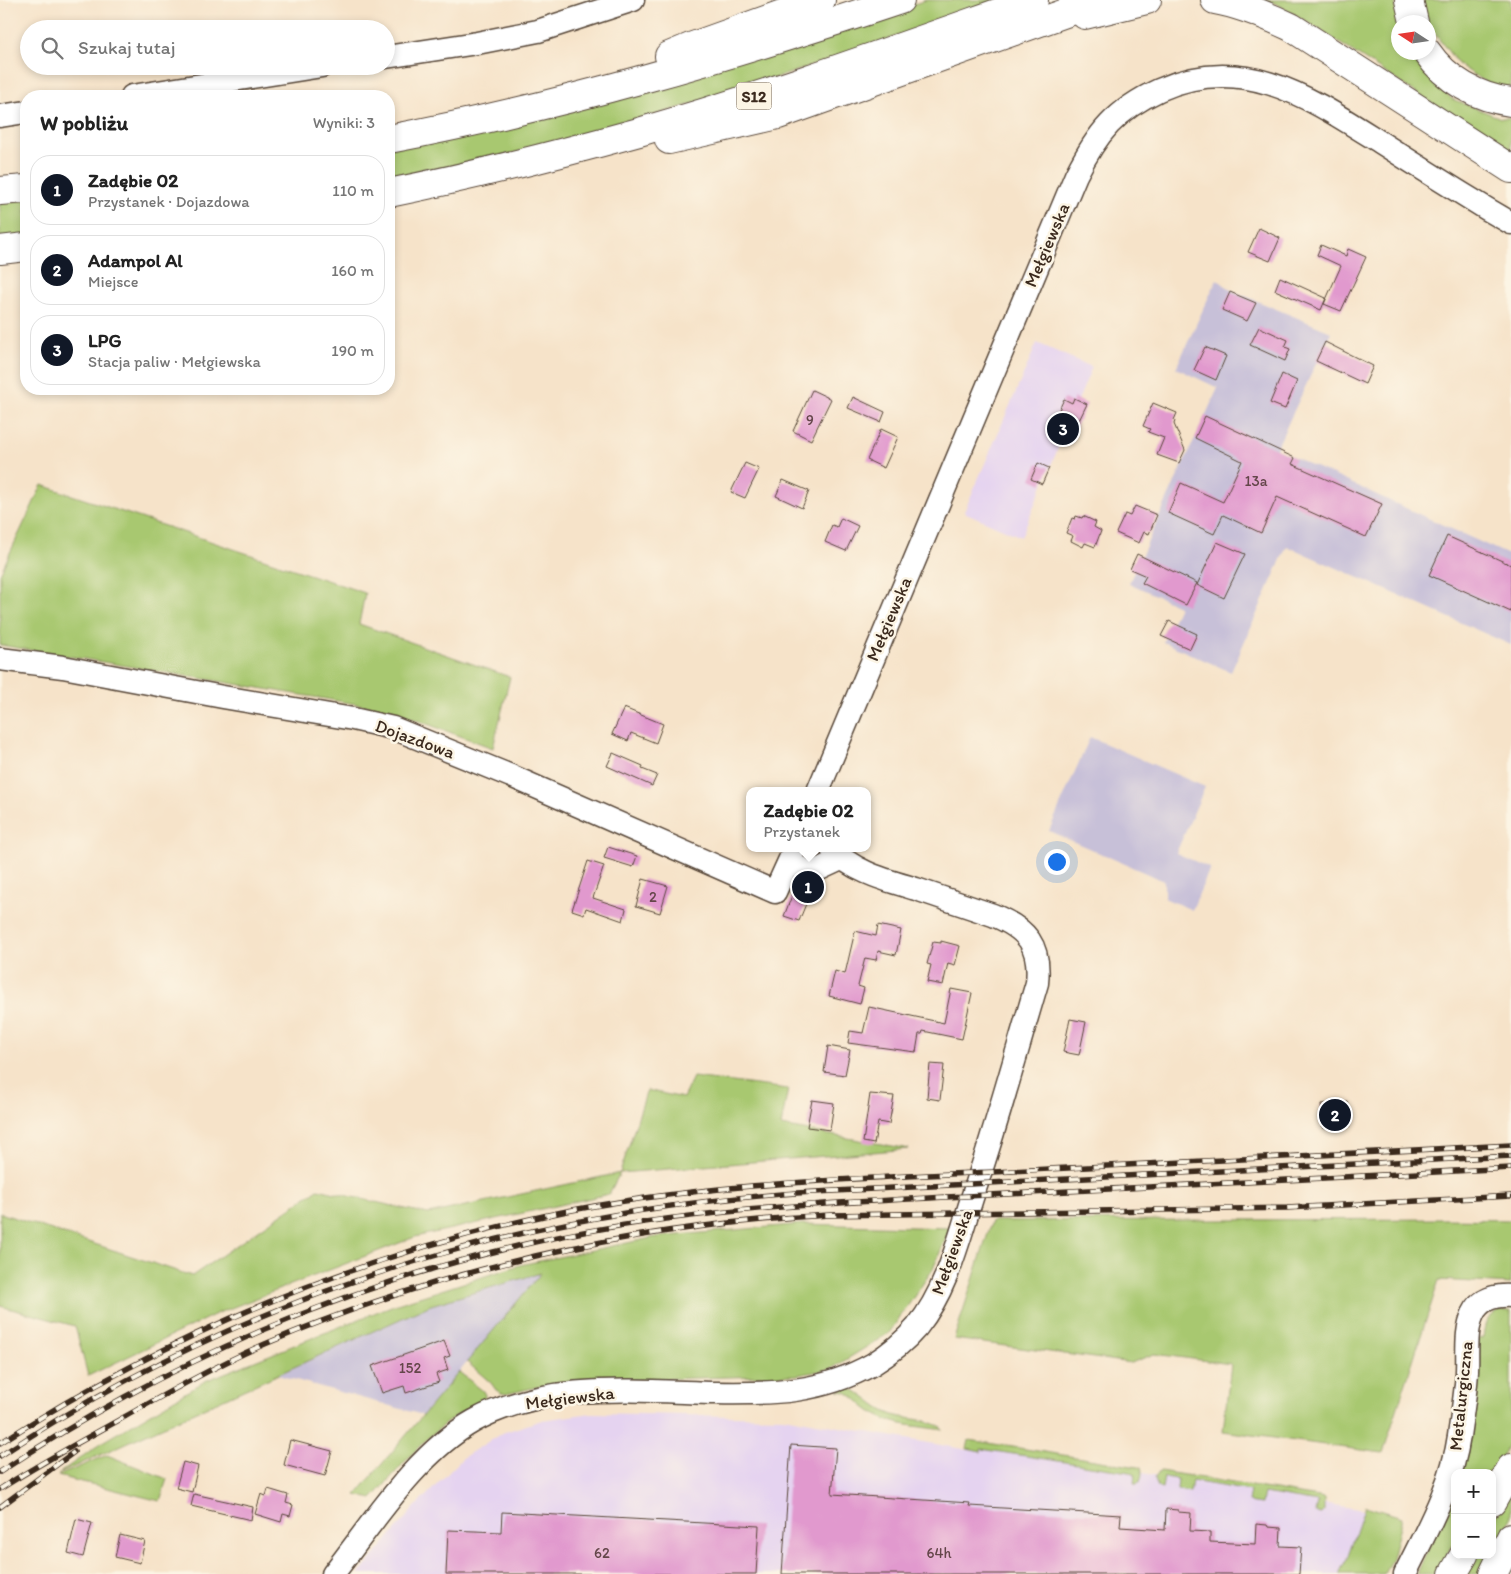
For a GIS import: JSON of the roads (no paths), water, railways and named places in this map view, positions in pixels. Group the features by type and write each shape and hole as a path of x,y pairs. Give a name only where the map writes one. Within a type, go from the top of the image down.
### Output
{"main road":[{"path":"573,98 693,46 822,0"},
{"path":"395,138 573,98 722,57 900,0"},
{"name":"S12","path":"395,193 581,148 699,114 1034,0"},
{"path":"468,176 574,162 778,115 1102,0"},
{"path":"1013,32 1147,0"},
{"path":"1215,0 1237,4 1291,27 1511,169"},
{"path":"1409,0 1412,15"},
{"path":"1433,60 1447,74 1466,88 1486,96 1511,102"},
{"path":"0,191 20,189"},
{"path":"0,250 20,248"},
{"path":"1496,1495 1511,1468"},
{"path":"1493,1574 1511,1537"},
{"path":"1453,1574 1462,1559"}],"street":[{"path":"395,56 538,31 633,0"},
{"path":"170,90 265,75"},
{"name":"Mełgiewska","path":"820,787 1076,175 1088,151 1100,135 1128,106 1168,86 1195,79 1238,76 1260,80 1292,91 1330,110 1511,223"},
{"path":"0,116 20,113"},
{"name":"Dojazdowa","path":"0,658 63,667 353,719 393,728 520,780 775,892 793,856"},
{"path":"793,856 811,873 836,853"},
{"name":"Mełgiewska","path":"333,1574 416,1469 446,1441 474,1421 487,1415 534,1400 589,1392 755,1394 813,1387 852,1374 882,1358 895,1349 923,1318 943,1284 968,1212 1037,983 1038,968 1031,944 1018,928 1007,921 887,880 855,867 836,853"},
{"name":"Metalurgiczna","path":"1405,1574 1437,1510 1450,1478 1459,1438 1467,1373 1469,1328 1472,1315 1480,1303 1490,1298 1502,1295 1511,1296"}],"railway":[{"path":"0,1443 64,1404 129,1368 196,1334 264,1304 333,1277 404,1253 475,1232 548,1215 659,1196 825,1181 1511,1145"},
{"path":"0,1456 91,1400 185,1351 282,1308 381,1272 482,1243 585,1220 690,1204 796,1193 1511,1156"},
{"path":"0,1472 126,1396 192,1362 259,1332 327,1304 397,1280 467,1259 539,1241 655,1220 832,1203 1511,1168"},
{"path":"0,1489 59,1453 173,1390 265,1344 333,1317 471,1272 613,1240 757,1220 830,1215 1287,1208 1511,1196"},
{"path":"0,1507 74,1452"}],"place":[{"name":"LPG","path":"1063,429"},
{"name":"Zadębie 02","path":"808,887"},
{"name":"Adampol Al","path":"1335,1115"}]}
